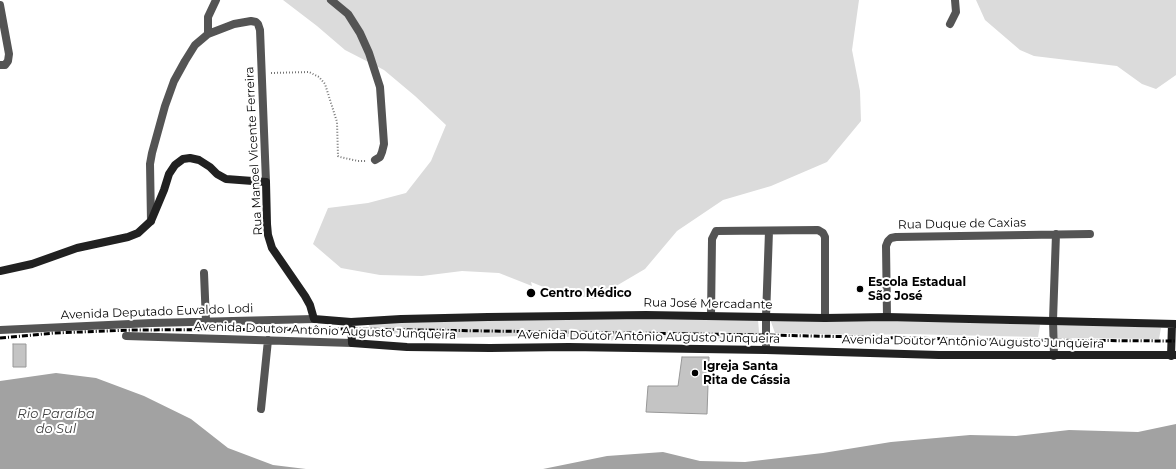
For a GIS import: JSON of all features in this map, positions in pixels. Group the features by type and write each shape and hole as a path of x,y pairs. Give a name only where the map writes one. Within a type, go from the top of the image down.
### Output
{"street":[{"path":"151,222 150,164 165,106 174,82 185,61 196,45 208,34 208,17 216,0"},
{"path":"331,0 348,14 360,33 369,53 380,87 384,144 380,157 375,160"},
{"path":"950,24 956,12 955,0"},
{"path":"0,4 8,54 8,61 5,64 0,65"},
{"name":"Rua Manoel Vicente Ferreira","path":"208,34 234,24 251,21 258,24 260,30 268,235 272,248 310,305 314,319"},
{"path":"0,271 32,264 77,248 128,237 138,233 151,222 169,174 175,165 183,159 190,158 199,160 226,179 266,182"},
{"path":"711,316 712,239 715,232 718,230 818,230 823,233 825,237 825,318"},
{"path":"766,350 769,231"},
{"path":"1054,356 1053,320 1056,234"},
{"name":"Rua Duque de Caxias","path":"887,317 886,246 891,238 1090,234"},
{"path":"204,273 206,322"},
{"name":"Rua José Mercadante","path":"314,319 351,322 480,317 646,315 825,318 887,317 1174,324"},
{"name":"Avenida Deputado Euvaldo Lodi","path":"0,330 101,325 314,319"},
{"path":"351,322 352,343"},
{"path":"1174,324 1174,355"},
{"name":"Avenida Doutor Antônio Augusto Junqueira","path":"126,336 352,343 377,346 436,348 570,347 766,350 939,355 1174,355"},
{"path":"261,409 268,340"}],"path":[{"path":"262,73 309,72 319,76 325,84 337,122 338,156 358,161 375,160"}],"shaded area":[{"path":"283,0 859,0 852,50 860,91 861,121 827,162 771,186 723,200 677,231 645,269 594,299 551,290 531,282 532,286 499,273 462,271 422,276 380,275 341,268 313,244 328,208 368,203 406,193 431,161 446,125 384,70 345,50"},
{"path":"976,0 1176,0 1176,75 1156,89 1142,84 1117,66 1034,56 1020,50 985,20"},
{"path":"523,316 758,320 760,343 628,338 608,341 582,336 550,338 523,336 448,338 372,332 367,321"},
{"path":"770,319 902,320 1040,325 1038,337 775,333"},
{"path":"1055,323 1161,328 1159,339 1057,338"}],"water":[{"name":"Rio Paraíba do Sul","path":"56,373 96,378 144,396 191,419 228,448 273,465 306,469 0,469 0,381"},
{"path":"1176,424 1176,469 543,469 607,456 663,452 700,461 745,462 823,453 891,442 970,435 1016,436 1069,430 1138,432"}],"building":[{"path":"13,344 26,344 26,367 13,367"},
{"path":"682,357 709,357 707,414 646,412 648,386 678,386"}],"railway":[{"path":"0,338 54,333 132,330 352,329 1003,340 1176,341"}],"place":[{"name":"Escola Estadual São José","path":"860,289"},
{"name":"Centro Médico","path":"531,293"},
{"name":"Igreja Santa Rita de Cássia","path":"695,373"}]}
